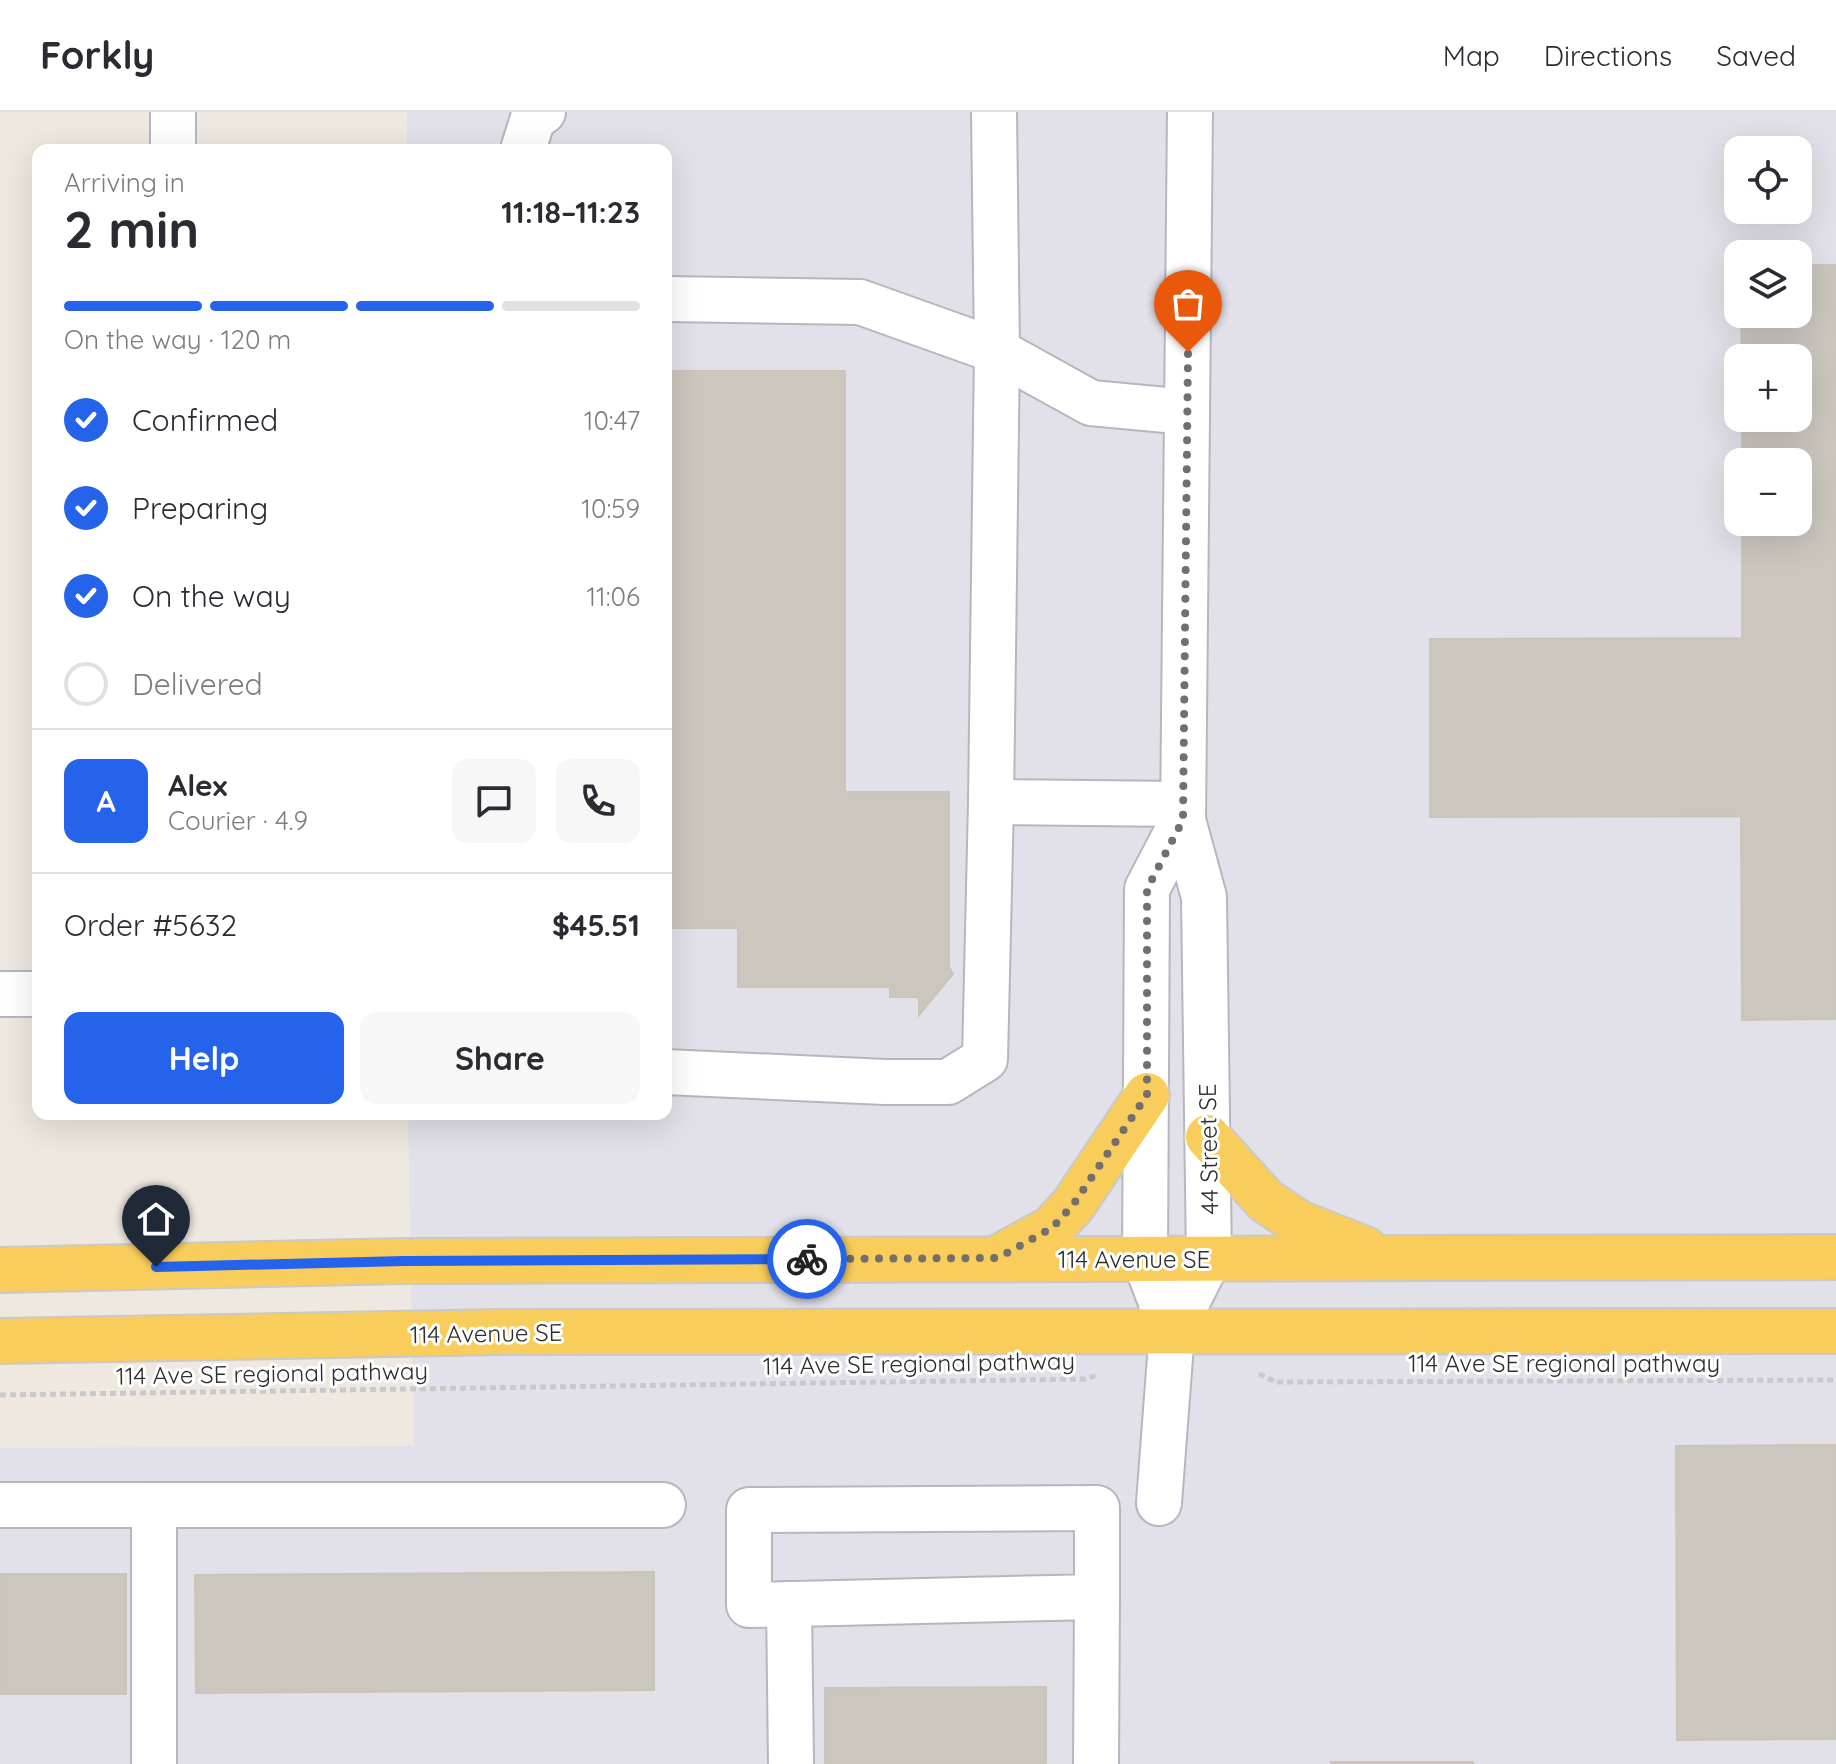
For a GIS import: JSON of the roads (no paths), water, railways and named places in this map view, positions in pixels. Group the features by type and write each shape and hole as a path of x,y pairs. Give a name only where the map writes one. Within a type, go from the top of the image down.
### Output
{"main road":[{"path":"998,1258 1052,1228 1094,1178 1147,1095"},
{"path":"1208,1137 1266,1201 1299,1223 1386,1257"},
{"name":"114 Avenue SE","path":"0,1270 405,1261 1836,1257"},
{"name":"114 Avenue SE","path":"0,1341 502,1332 1171,1351 1836,1331"}],"street":[{"path":"173,112 173,144"},
{"path":"525,144 533,118 543,112"},
{"path":"672,1072 948,1082 985,1059 997,351 994,112"},
{"name":"44 Street SE","path":"1171,1351 1209,1259 1204,897 1183,812 1190,112"},
{"path":"672,299 860,302 997,351 1091,403 1187,412"},
{"path":"991,802 1183,812"},
{"name":"44 Street SE","path":"1171,1351 1145,1260 1147,889 1183,812"},
{"path":"0,994 32,994"},
{"path":"1159,1503 1171,1351"},
{"path":"0,1505 663,1505"},
{"path":"154,1505 154,1764"},
{"path":"1096,1764 1097,1597 1097,1508 749,1510 749,1605 1097,1597"},
{"path":"789,1604 791,1764"}]}
